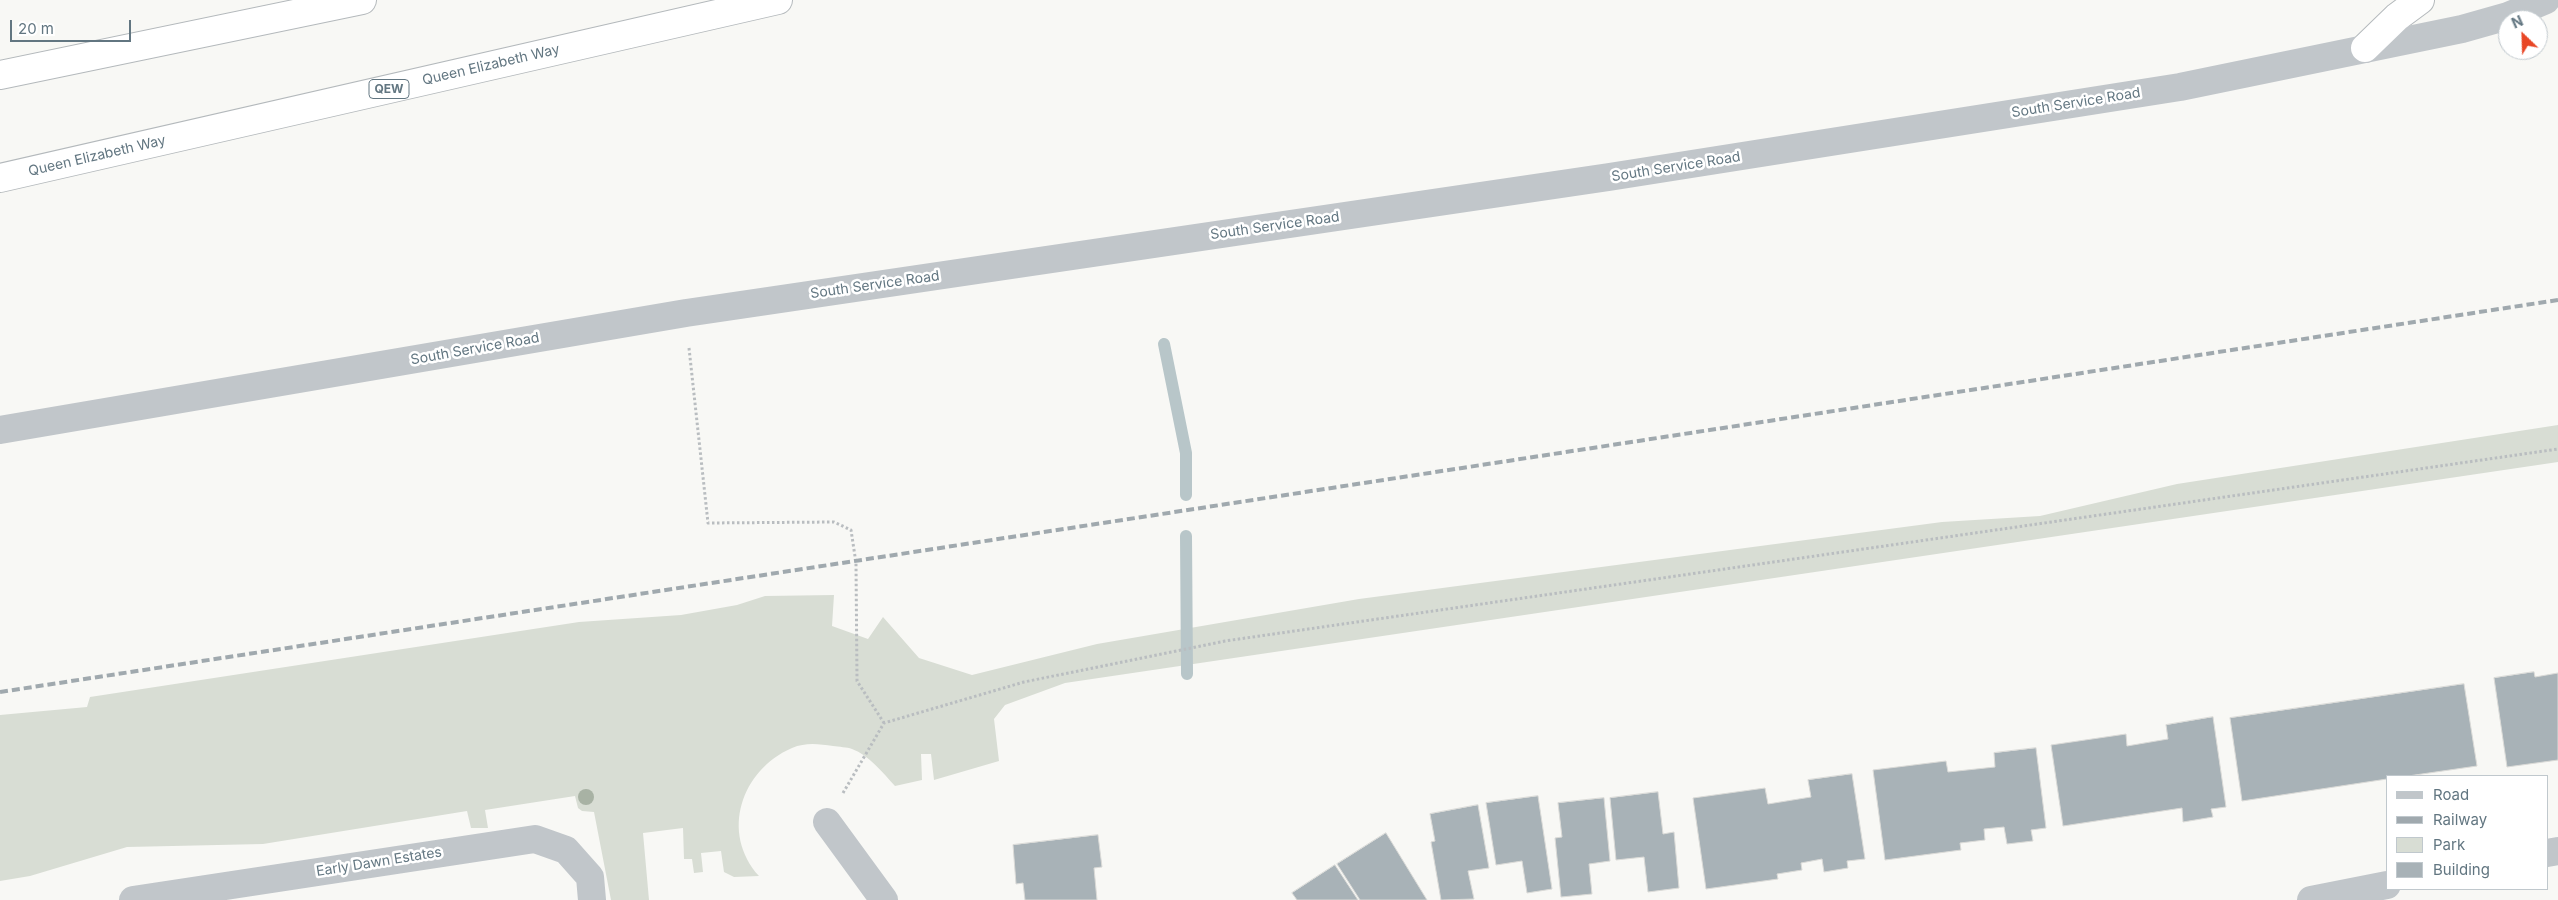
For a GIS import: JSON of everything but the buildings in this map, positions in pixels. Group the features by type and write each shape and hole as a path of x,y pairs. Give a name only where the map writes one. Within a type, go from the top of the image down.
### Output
{"highway":[{"path":"0,75 362,0"},
{"name":"Queen Elizabeth Way","path":"0,178 778,0"},
{"path":"2365,48 2397,17 2420,0"}],"street":[{"name":"South Service Road","path":"0,430 686,313 1609,178 2180,87 2462,29 2508,16 2546,0"},
{"path":"826,822 884,900"},
{"name":"Early Dawn Estates","path":"133,900 535,839 566,850 590,877 592,900"},
{"path":"2311,900 2386,885"}],"path":[{"path":"686,313 708,522 834,522 851,530 856,563 858,680 884,723"},
{"path":"826,822 884,723 1024,682 1225,642 2558,449"}],"green space":[{"path":"2558,425 2558,462 1065,683 1005,705 994,719 999,761 934,780 931,754 921,754 922,780 895,786 870,760 852,749 818,744 797,746 774,758 760,771 749,787 742,804 739,822 741,841 747,859 759,876 734,877 724,872 721,851 701,853 703,872 694,873 692,859 684,859 683,828 643,833 649,900 611,900 594,812 582,811 578,808 575,796 485,810 488,828 471,828 467,811 263,844 127,847 30,876 0,881 0,715 87,707 90,697 579,622 681,615 737,605 765,596 834,595 832,626 868,639 883,617 919,658 972,675 1097,644 1359,599 1942,522 2040,516 2177,484"}],"waterway":[{"path":"1164,344 1186,453 1186,495"},
{"path":"1186,536 1187,674"}],"railway":[{"path":"0,692 2558,300"}]}
